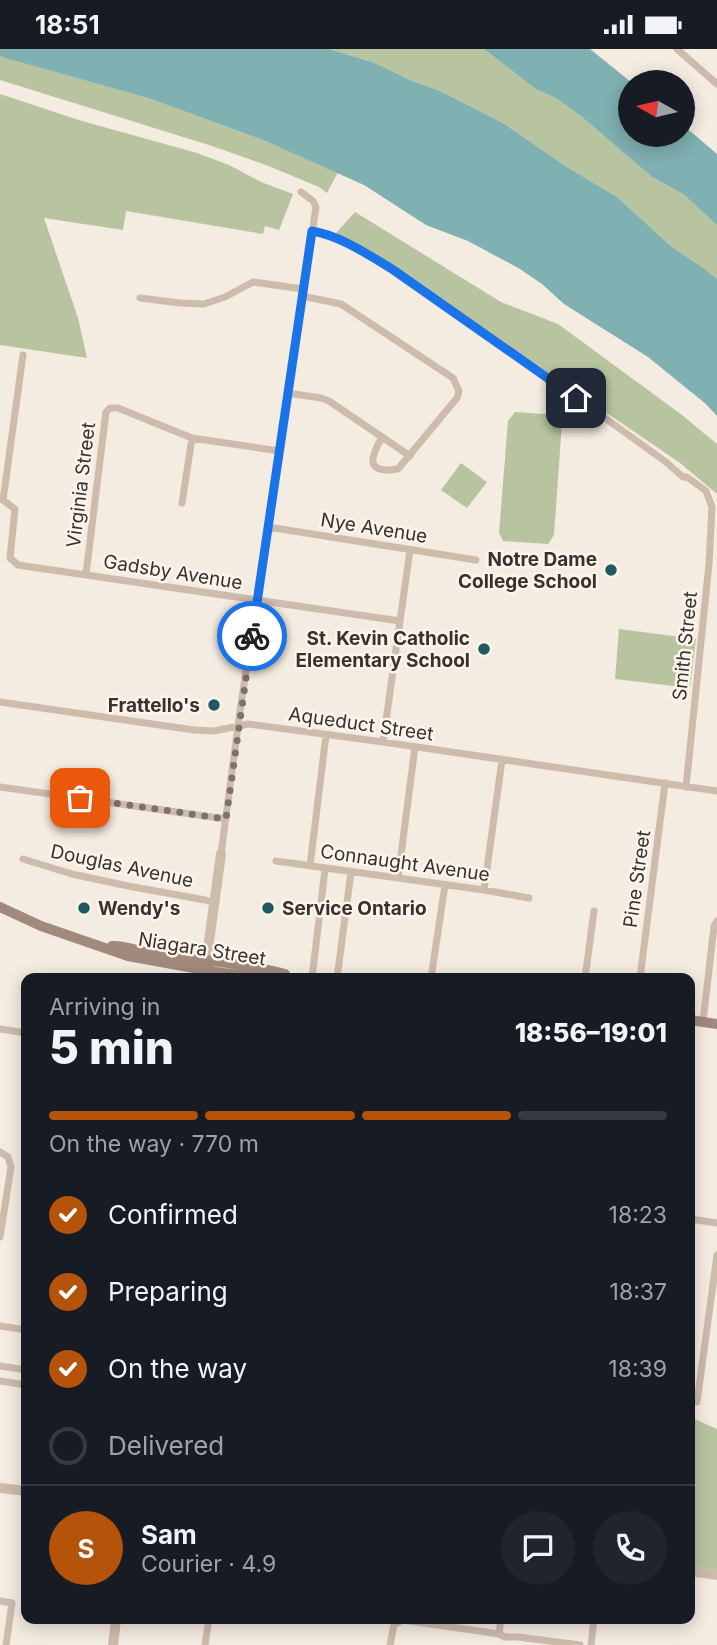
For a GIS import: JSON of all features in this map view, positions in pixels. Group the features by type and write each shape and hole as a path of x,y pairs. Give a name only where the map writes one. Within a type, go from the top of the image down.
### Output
{"main road":[{"name":"Niagara Street","path":"0,907 43,927 99,946 118,946 147,952 205,970 263,968 282,973"},
{"path":"695,1021 717,1024"}],"street":[{"path":"677,49 717,84"},
{"path":"205,970 238,727 312,231 315,204 301,191"},
{"path":"312,231 327,234 361,251 425,291 683,477 693,481 706,491 715,508"},
{"path":"140,298 204,304 225,297 253,282 341,304 453,378 459,391 457,398 398,469 380,469 374,465 372,457 382,437"},
{"path":"2,500 23,355"},
{"path":"288,393 329,401 410,456"},
{"name":"Virginia Street","path":"86,574 106,412 110,408 118,408 192,438 279,451"},
{"path":"182,503 192,438"},
{"name":"Gadsby Avenue","path":"2,500 15,509 10,558 18,565 400,621"},
{"name":"Smith Street","path":"686,787 715,508"},
{"name":"Nye Avenue","path":"268,527 476,560"},
{"path":"383,742 410,550"},
{"name":"Aqueduct Street","path":"0,702 194,730 214,731 248,724 717,791"},
{"path":"310,866 326,735"},
{"path":"398,878 415,747"},
{"path":"484,890 502,760"},
{"name":"Pine Street","path":"640,973 665,783"},
{"path":"0,787 226,819"},
{"name":"Douglas Avenue","path":"23,859 72,874 215,903"},
{"name":"Connaught Avenue","path":"276,861 529,898"},
{"path":"315,973 325,869"},
{"path":"338,973 351,872"},
{"path":"432,973 445,885"},
{"path":"585,973 594,911"},
{"path":"703,1022 714,926 717,921"},
{"path":"0,1029 21,1032"},
{"path":"0,1151 8,1157 11,1167 0,1237"},
{"path":"695,1220 717,1223"},
{"path":"696,1402 717,1255"},
{"path":"0,1327 21,1329"},
{"path":"0,1366 21,1369"},
{"path":"0,1381 21,1384"},
{"path":"0,1488 21,1490"},
{"path":"695,1572 717,1575"},
{"path":"0,1601 12,1603 6,1645"},
{"path":"113,1645 115,1624"},
{"path":"205,1645 208,1624"},
{"path":"390,1645 391,1632 396,1624"},
{"path":"431,1624 503,1639 518,1637 580,1645"},
{"path":"590,1645 593,1624"}],"green space":[{"path":"329,49 484,49 537,90 556,98 582,117 652,177 683,194 717,225 717,279 672,247 617,197 503,123 438,90 375,63"},
{"path":"0,56 148,98 268,142 338,172 327,193 319,187 266,165 212,146 0,80"},
{"path":"0,94 82,121 197,153 293,194 279,230 265,226 263,234 126,211 123,230 44,218 78,318 87,358 0,345"},
{"path":"355,212 501,302 558,324 682,415 717,444 717,494 680,463 336,233"},
{"path":"515,412 558,415 562,422 554,535 548,544 503,541 499,533 508,421"},
{"path":"461,463 487,482 467,508 441,490"},
{"path":"619,629 696,639 690,688 615,679"},
{"path":"695,1419 717,1429 717,1570 695,1567"}],"water":[{"path":"0,49 329,49 375,63 438,90 503,123 617,197 672,247 717,279 717,416 648,357 564,304 520,269 468,241 426,225 364,185 268,142 148,98 2,57"},
{"path":"484,49 590,49 618,72 618,147 695,147 695,135 717,154 717,225 683,194 652,177 582,117 556,98 537,90"}],"way so far":[{"path":"80,798 226,819 252,636"}],"place":[{"name":"Notre Dame College School","path":"611,570"},
{"name":"St. Kevin Catholic Elementary School","path":"484,649"},
{"name":"Frattello's","path":"214,705"},
{"name":"Wendy's","path":"84,908"},
{"name":"Service Ontario","path":"268,908"}],"route":[{"path":"252,636 312,231 327,234 392,269 576,398"}]}
